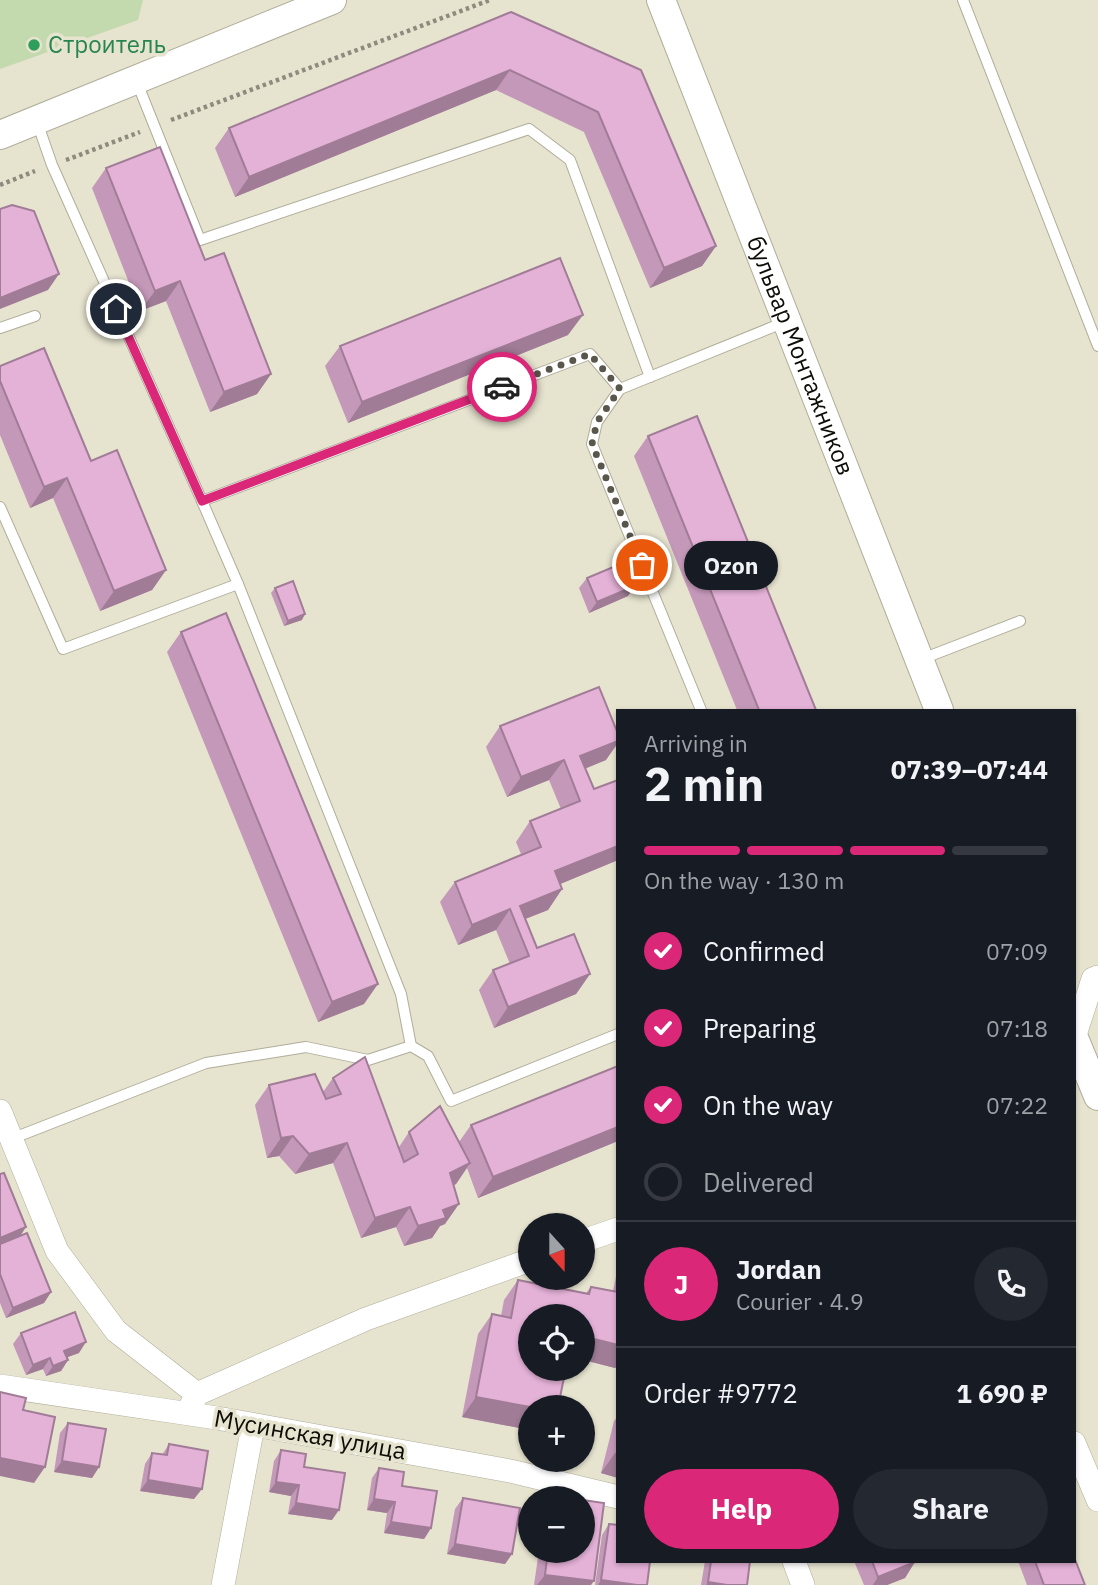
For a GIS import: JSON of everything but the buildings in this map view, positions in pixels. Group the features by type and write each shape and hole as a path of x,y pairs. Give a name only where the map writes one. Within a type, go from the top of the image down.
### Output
{"street":[{"path":"0,135 332,0"},
{"name":"бульвар Монтажников","path":"661,0 939,709"},
{"path":"1076,1032 1093,979 1098,977"},
{"path":"1076,1043 1098,1096"},
{"path":"0,1111 57,1251 116,1331 192,1403 366,1319 518,1264"},
{"path":"595,1237 616,1229"},
{"name":"Мусинская улица","path":"0,1386 192,1403 253,1426 518,1471"},
{"path":"223,1585 253,1426"},
{"path":"1076,1448 1098,1500"},
{"name":"Мусинская улица","path":"558,1472 616,1496"},
{"path":"795,1563 803,1585"}],"lane":[{"path":"963,0 1098,346"},
{"path":"136,80 200,240 529,129 570,160 650,377"},
{"path":"36,120 52,165 238,584 401,994 411,1046"},
{"path":"0,328 35,316"},
{"path":"701,709 592,444 597,422 620,389 786,322"},
{"path":"202,501 590,354 620,389"},
{"path":"0,507 64,649 238,584"},
{"path":"918,660 1020,621"},
{"path":"11,1139 206,1063 306,1047 368,1060 411,1046 428,1056 451,1101 616,1035"}],"path":[{"path":"0,185 489,0"}],"green space":[{"name":"Строитель","path":"0,0 143,0 138,20 0,69"}],"way so far":[{"path":"502,387 590,354 620,389 597,422 592,444 642,565"}],"place":[{"name":"Строитель","path":"34,45"},
{"name":"Ozon","path":"642,565"}],"route":[{"path":"116,309 202,501 502,387"}]}
